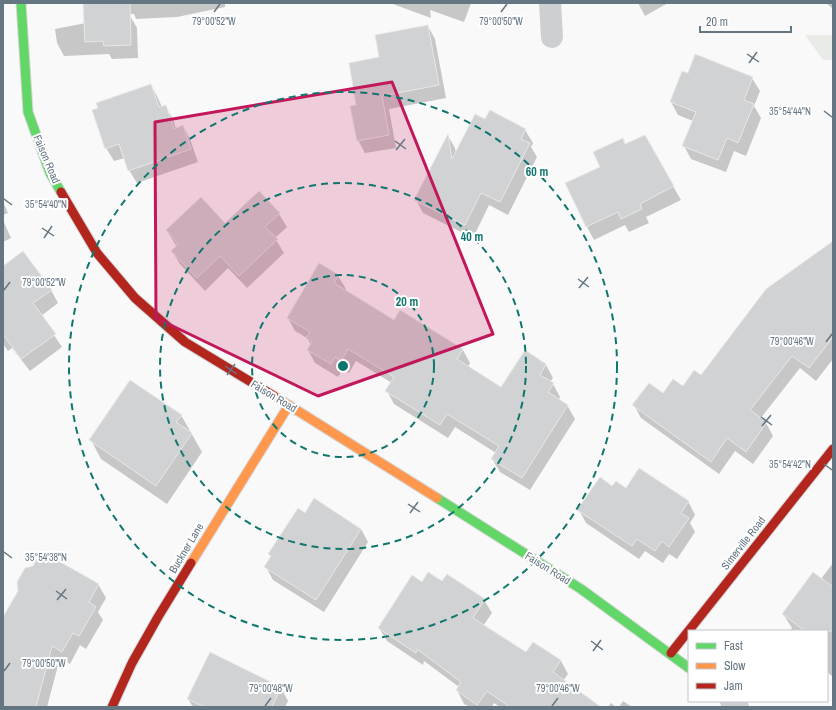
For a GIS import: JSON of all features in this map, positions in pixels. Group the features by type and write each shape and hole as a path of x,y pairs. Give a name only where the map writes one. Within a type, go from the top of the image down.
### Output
{"street":[{"name":"Faison Road","path":"21,3 28,112 50,173 97,253 135,298 185,342 289,405 581,589 671,653 688,667"},
{"path":"550,3 552,37"},
{"name":"Buckner Lane","path":"112,707 132,663 158,617 289,405"},
{"name":"Simerville Road","path":"689,630 833,448"},
{"name":"Simerville Road","path":"671,653 688,631"}],"highlighted area":[{"path":"392,82 493,334 318,396 156,318 155,122"}],"shaded area":[{"path":"805,35 833,35 833,60 823,60"}],"building":[{"path":"83,3 130,3 131,45 104,46 103,41 85,42"},
{"path":"428,25 439,85 382,96 389,135 357,141 350,106 356,105 349,63 379,57 375,35"},
{"path":"695,54 753,77 744,100 754,104 738,143 727,138 718,160 682,146 696,112 670,102 682,71 688,73"},
{"path":"151,84 159,107 166,105 174,129 183,125 191,149 128,171 119,144 105,149 92,110 98,108 96,103"},
{"path":"490,110 526,129 521,139 530,143 500,202 481,193 465,225 414,200 448,134 452,159 475,114 485,119"},
{"path":"645,135 674,186 640,204 642,209 621,219 618,212 586,227 565,183 600,167 593,152 623,138 625,144"},
{"path":"259,191 280,213 265,227 278,239 239,276 220,256 197,278 171,251 178,244 166,230 201,197 225,223"},
{"path":"833,241 833,337 809,368 792,356 750,410 767,422 746,452 727,438 711,462 632,405 649,383 663,393 673,379 683,386 694,370 701,375 766,289"},
{"path":"23,251 52,290 33,303 56,334 21,359 3,334 3,266"},
{"path":"319,263 339,275 334,283 394,320 400,310 463,349 457,359 501,387 525,350 546,364 540,375 554,383 548,392 568,405 522,478 491,459 499,446 447,414 440,425 385,391 394,377 348,349 341,361 335,357 331,364 307,350 312,342 306,338 310,332 287,318"},
{"path":"130,380 182,415 176,422 192,433 156,486 89,440"},
{"path":"639,468 689,501 681,513 689,518 669,547 662,541 655,551 637,539 632,546 577,510 600,477 612,486 616,481 626,488"},
{"path":"314,498 361,529 316,600 264,567 271,556 268,554 298,508 305,513"},
{"path":"41,551 99,584 89,602 96,607 79,636 73,633 62,652 52,646 36,707 3,707 3,617 18,591 17,582 25,568 33,566"},
{"path":"428,572 442,581 447,574 485,599 473,618 526,652 533,642 561,660 553,672 601,707 510,707 487,691 477,705 456,690 461,682 417,649 416,653 378,628 412,575 422,582"},
{"path":"813,572 833,587 833,631 804,630 782,614"},
{"path":"210,652 281,687 272,707 205,707 187,699"}],"traffic: fast":[{"path":"21,3 28,112 50,173 61,192"},
{"path":"437,498 581,589 688,667"}],"traffic: slow":[{"path":"274,396 437,498"},
{"path":"191,563 289,405"}],"traffic: jam":[{"path":"61,192 97,253 135,298 185,342 274,396"},
{"path":"689,630 833,449"},
{"path":"112,707 132,663 191,563"},
{"path":"671,653 688,632"}]}
